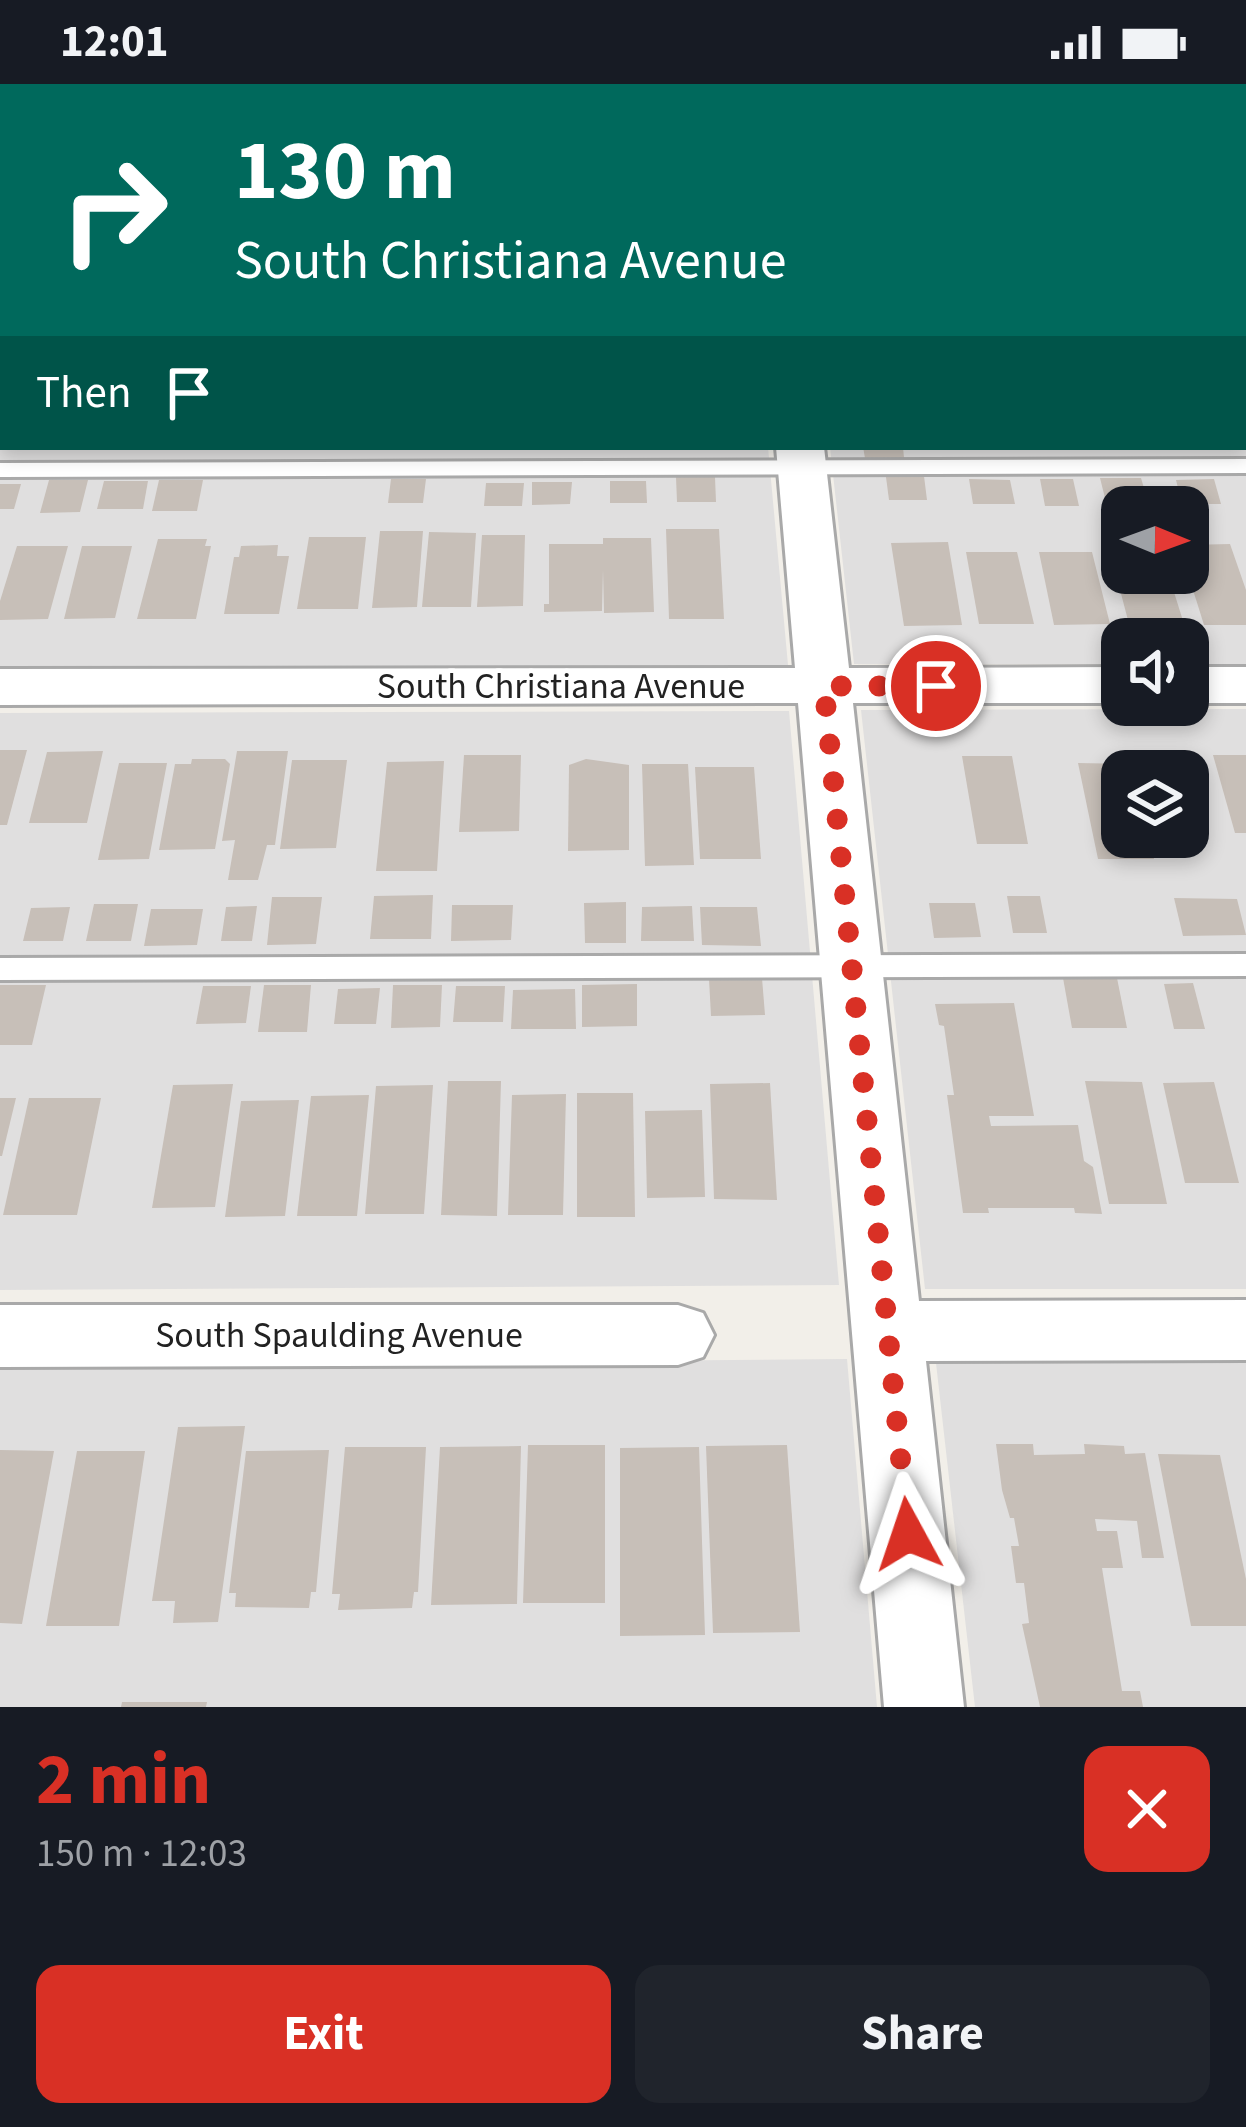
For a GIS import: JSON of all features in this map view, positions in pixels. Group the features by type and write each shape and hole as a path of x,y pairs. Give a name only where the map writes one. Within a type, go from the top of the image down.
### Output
{"street":[{"path":"801,458 924,1707"},
{"name":"South Christiana Avenue","path":"0,687 1101,685"},
{"path":"1209,685 1246,685"},
{"path":"888,1331 1246,1330"},
{"name":"South Spaulding Avenue","path":"0,1336 677,1335"}],"lane":[{"path":"0,470 801,458 1246,466"},
{"path":"0,969 1246,965"}],"shaded area":[{"path":"0,450 768,450 788,665 0,668"},
{"path":"830,450 1246,450 1246,664 1209,664 1209,618 1101,618 1101,664 854,664"},
{"path":"1101,709 1101,726 1209,726 1209,709 1246,709 1246,1289 925,1289 861,710"},
{"path":"789,711 839,1285 0,1290 0,713"},
{"path":"847,1359 877,1707 0,1707 0,1366"},
{"path":"936,1363 1246,1363 1246,1707 975,1707"}],"building":[{"path":"864,450 903,450 904,458 865,458"},
{"path":"924,476 927,500 889,500 886,477"},
{"path":"676,477 715,477 716,502 677,502"},
{"path":"1100,478 1141,478 1143,486 1102,486"},
{"path":"391,479 426,479 423,503 388,503"},
{"path":"969,479 1010,480 1015,504 973,504"},
{"path":"1040,479 1073,479 1079,506 1045,506"},
{"path":"1214,479 1221,504 1209,504 1209,486 1178,486 1176,480"},
{"path":"49,480 88,480 80,512 40,513"},
{"path":"159,480 203,480 197,511 152,511"},
{"path":"104,481 148,481 143,509 97,509"},
{"path":"610,481 646,481 647,503 610,503"},
{"path":"532,482 572,482 570,504 532,505"},
{"path":"486,483 524,483 522,506 484,506"},
{"path":"0,484 21,484 14,509 0,509"},
{"path":"666,529 719,529 724,619 669,619"},
{"path":"380,531 423,531 417,607 372,608"},
{"path":"429,532 476,533 471,607 422,607"},
{"path":"482,535 525,535 523,606 477,607"},
{"path":"309,537 366,537 358,609 297,609"},
{"path":"603,538 651,538 654,612 604,613 603,570 602,611 544,612 544,604 549,604 549,544 603,544"},
{"path":"158,539 207,539 205,546 211,546 196,619 137,619"},
{"path":"948,542 962,625 904,626 891,543"},
{"path":"1209,544 1230,544 1246,590 1246,625 1209,625 1209,618 1202,618 1194,594 1209,594"},
{"path":"278,545 277,556 289,556 279,614 224,614 234,557 239,557 241,546"},
{"path":"17,546 68,546 48,619 0,620 0,601"},
{"path":"82,546 132,546 115,618 64,619"},
{"path":"966,552 1017,552 1034,624 979,624"},
{"path":"1039,552 1092,552 1108,618 1101,618 1101,624 1054,625"},
{"path":"1121,594 1175,594 1182,618 1127,618"},
{"path":"0,750 27,750 7,825 0,825"},
{"path":"103,751 87,823 29,823 47,752"},
{"path":"237,751 288,751 275,845 267,845 258,880 228,880 235,840 222,841"},
{"path":"464,755 521,755 519,831 459,832"},
{"path":"1213,755 1246,755 1246,833 1235,833"},
{"path":"962,756 1012,756 1028,844 977,844"},
{"path":"192,759 225,759 230,764 215,849 159,850 175,764 191,764"},
{"path":"586,759 629,765 629,850 568,851 569,765"},
{"path":"292,760 347,760 336,848 280,849"},
{"path":"444,761 437,871 376,871 387,762"},
{"path":"119,763 167,763 149,859 98,860"},
{"path":"1078,763 1101,763 1101,858 1154,859 1098,859"},
{"path":"642,764 688,764 694,865 645,866"},
{"path":"695,767 754,767 761,859 700,859"},
{"path":"433,895 431,939 370,939 374,896"},
{"path":"1007,896 1040,896 1047,933 1013,933"},
{"path":"272,897 322,897 316,944 267,945"},
{"path":"1174,898 1237,899 1246,935 1183,936"},
{"path":"626,902 626,943 585,943 584,903"},
{"path":"929,903 975,903 981,937 934,938"},
{"path":"94,904 138,904 131,941 86,941"},
{"path":"452,905 513,905 511,940 451,941"},
{"path":"257,906 252,941 221,941 226,907"},
{"path":"692,906 694,941 641,941 642,907"},
{"path":"70,907 63,941 23,941 31,908"},
{"path":"700,907 757,907 761,946 702,945"},
{"path":"151,909 203,909 197,945 144,946"},
{"path":"762,978 765,1015 711,1016 709,979"},
{"path":"1063,978 1117,978 1127,1028 1072,1028"},
{"path":"1193,983 1205,1029 1174,1029 1164,984"},
{"path":"637,984 637,1026 582,1027 582,985"},
{"path":"0,985 46,985 32,1045 0,1045"},
{"path":"264,985 311,985 307,1032 258,1032"},
{"path":"393,985 442,985 440,1027 391,1028"},
{"path":"203,986 251,986 246,1023 196,1024"},
{"path":"456,986 505,986 503,1022 453,1022"},
{"path":"380,988 376,1024 334,1024 338,989"},
{"path":"575,989 576,1029 511,1029 513,990"},
{"path":"1014,1003 1034,1116 989,1116 991,1126 1078,1125 1102,1214 1075,1213 1074,1208 988,1208 989,1213 963,1213 947,1095 954,1095 944,1026 939,1025 935,1004"},
{"path":"448,1081 501,1081 497,1216 441,1215"},
{"path":"1085,1081 1142,1082 1167,1204 1109,1204"},
{"path":"1214,1082 1239,1183 1185,1183 1163,1083"},
{"path":"770,1083 777,1200 714,1199 710,1084"},
{"path":"233,1084 215,1207 152,1208 173,1085"},
{"path":"433,1085 424,1214 365,1214 376,1086"},
{"path":"577,1093 633,1093 635,1217 577,1217"},
{"path":"566,1094 563,1215 508,1215 512,1095"},
{"path":"369,1095 357,1216 297,1216 311,1096"},
{"path":"0,1098 16,1098 2,1156 0,1156"},
{"path":"29,1098 101,1098 77,1215 3,1215"},
{"path":"299,1100 285,1216 225,1217 241,1101"},
{"path":"702,1110 705,1197 647,1198 645,1111"},
{"path":"245,1426 218,1622 173,1623 175,1601 152,1601 178,1427"},
{"path":"996,1444 1033,1444 1034,1455 1085,1454 1084,1444 1124,1446 1125,1454 1145,1453 1164,1558 1142,1558 1137,1521 1095,1519 1097,1531 1117,1531 1123,1568 1102,1568 1122,1691 1140,1691 1143,1707 1040,1707 1022,1624 1029,1623 1024,1583 1016,1583 1011,1546 1019,1546 1002,1490"},
{"path":"528,1445 605,1445 605,1603 523,1603"},
{"path":"787,1445 800,1632 713,1633 706,1446"},
{"path":"521,1446 517,1604 431,1605 440,1447"},
{"path":"345,1447 426,1447 418,1592 414,1592 412,1608 338,1610 340,1594 332,1594"},
{"path":"699,1447 705,1635 620,1636 620,1448"},
{"path":"0,1450 54,1451 22,1624 0,1623"},
{"path":"329,1450 316,1592 311,1592 309,1608 235,1607 236,1593 229,1593 246,1451"},
{"path":"77,1451 145,1451 119,1626 46,1626"},
{"path":"1158,1454 1220,1455 1246,1579 1246,1626 1191,1626"},
{"path":"122,1702 207,1702 206,1707 121,1707"}],"route":[{"path":"908,1534 824,686 936,686"}]}
